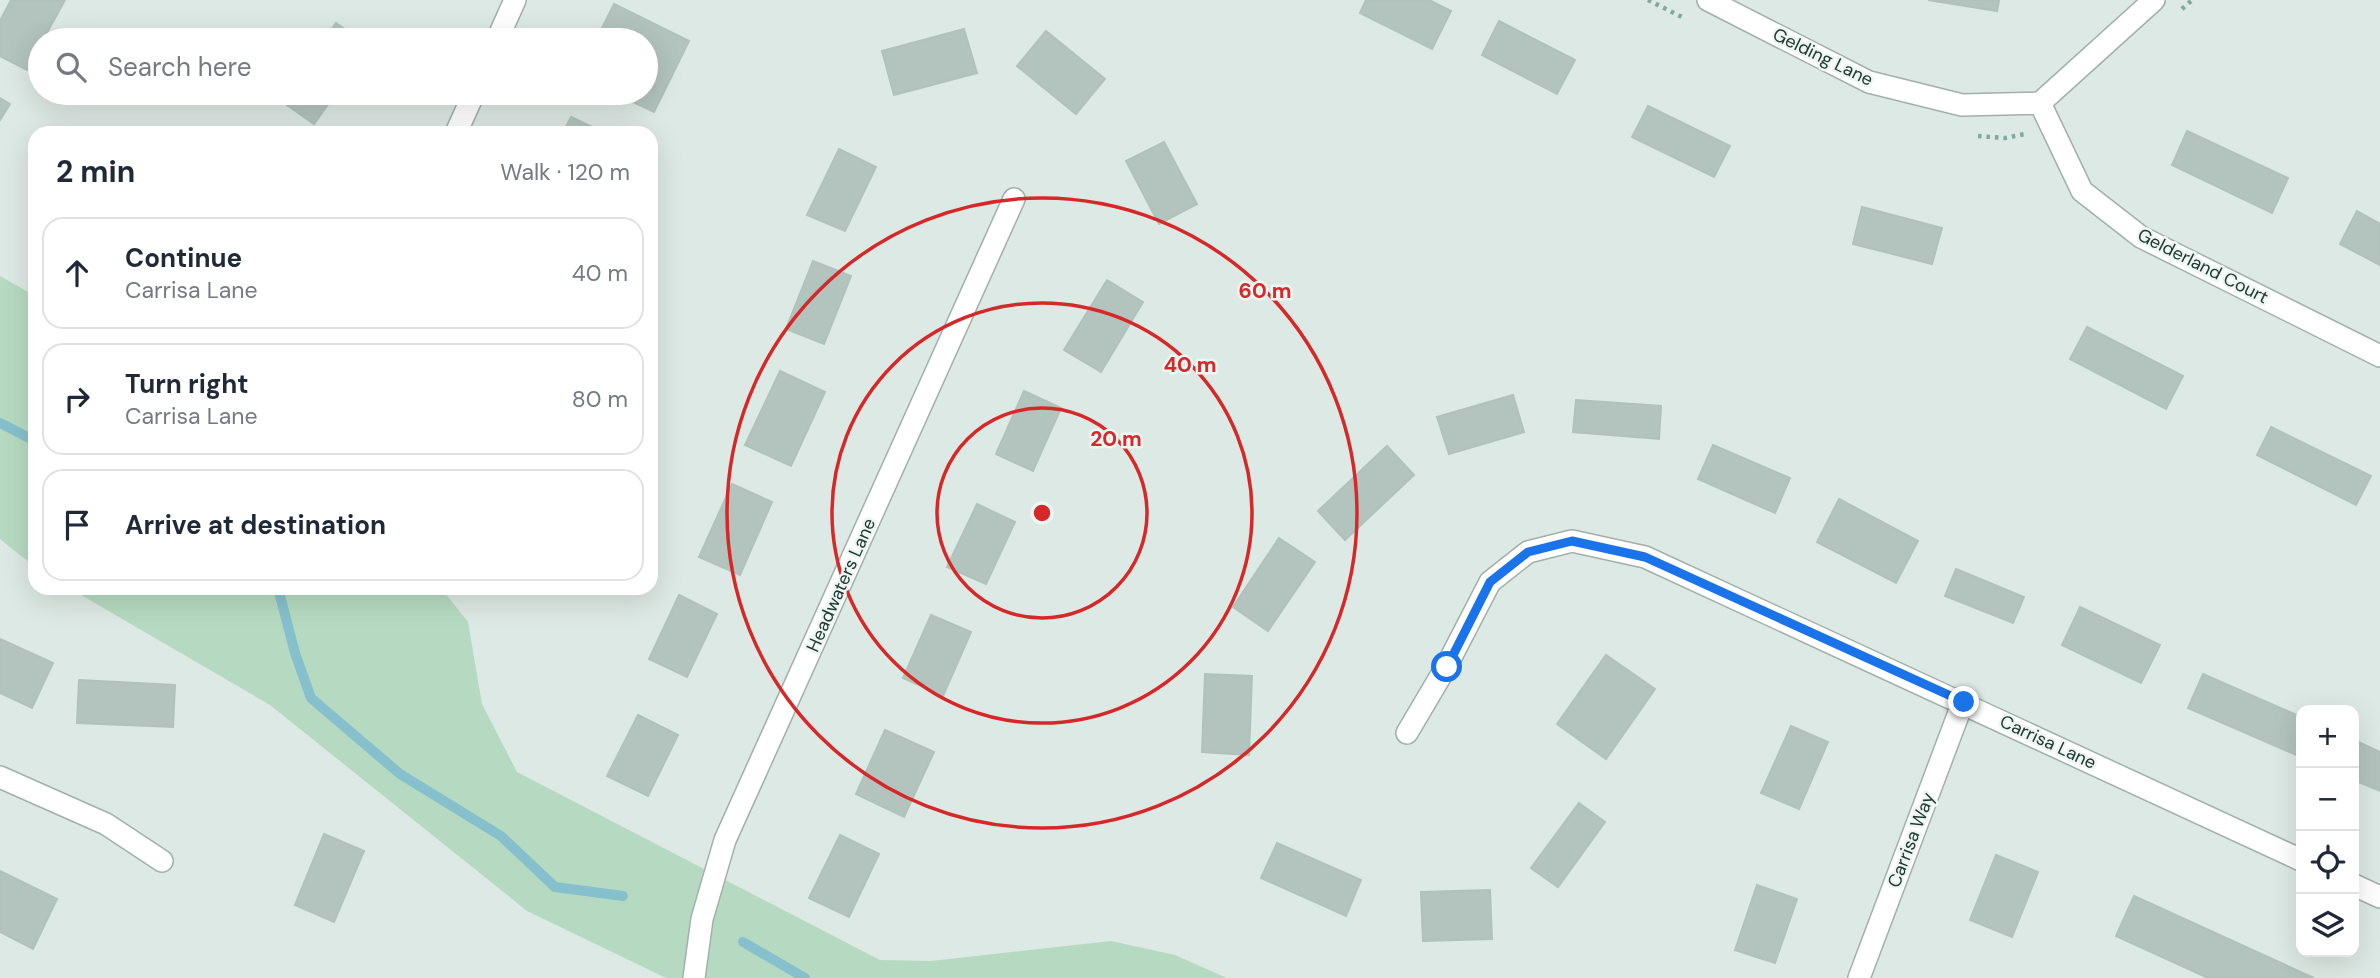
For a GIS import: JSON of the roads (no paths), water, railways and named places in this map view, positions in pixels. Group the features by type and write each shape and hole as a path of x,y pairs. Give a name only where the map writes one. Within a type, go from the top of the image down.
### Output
{"street":[{"path":"502,28 515,0"},
{"name":"Gelding Lane","path":"1708,0 1869,82 1962,105 2040,103"},
{"path":"2040,103 2154,0"},
{"name":"Gelderland Court","path":"2040,103 2082,191 2141,237 2380,356"},
{"path":"459,126 469,105"},
{"name":"Headwaters Lane","path":"694,978 702,919 725,840 1014,199"},
{"name":"Carrisa Lane","path":"1407,733 1447,667 1490,582 1528,552 1572,541 1645,557 1964,702 2296,858"},
{"name":"Carrisa Way","path":"1859,978 1964,702"},
{"path":"0,778 106,824 162,861"},
{"path":"2359,887 2380,897"}],"waterway":[{"path":"0,423 28,437"},
{"path":"280,595 295,653 311,698 400,774 501,836 555,887 623,896"},
{"path":"743,942 805,978"}]}
